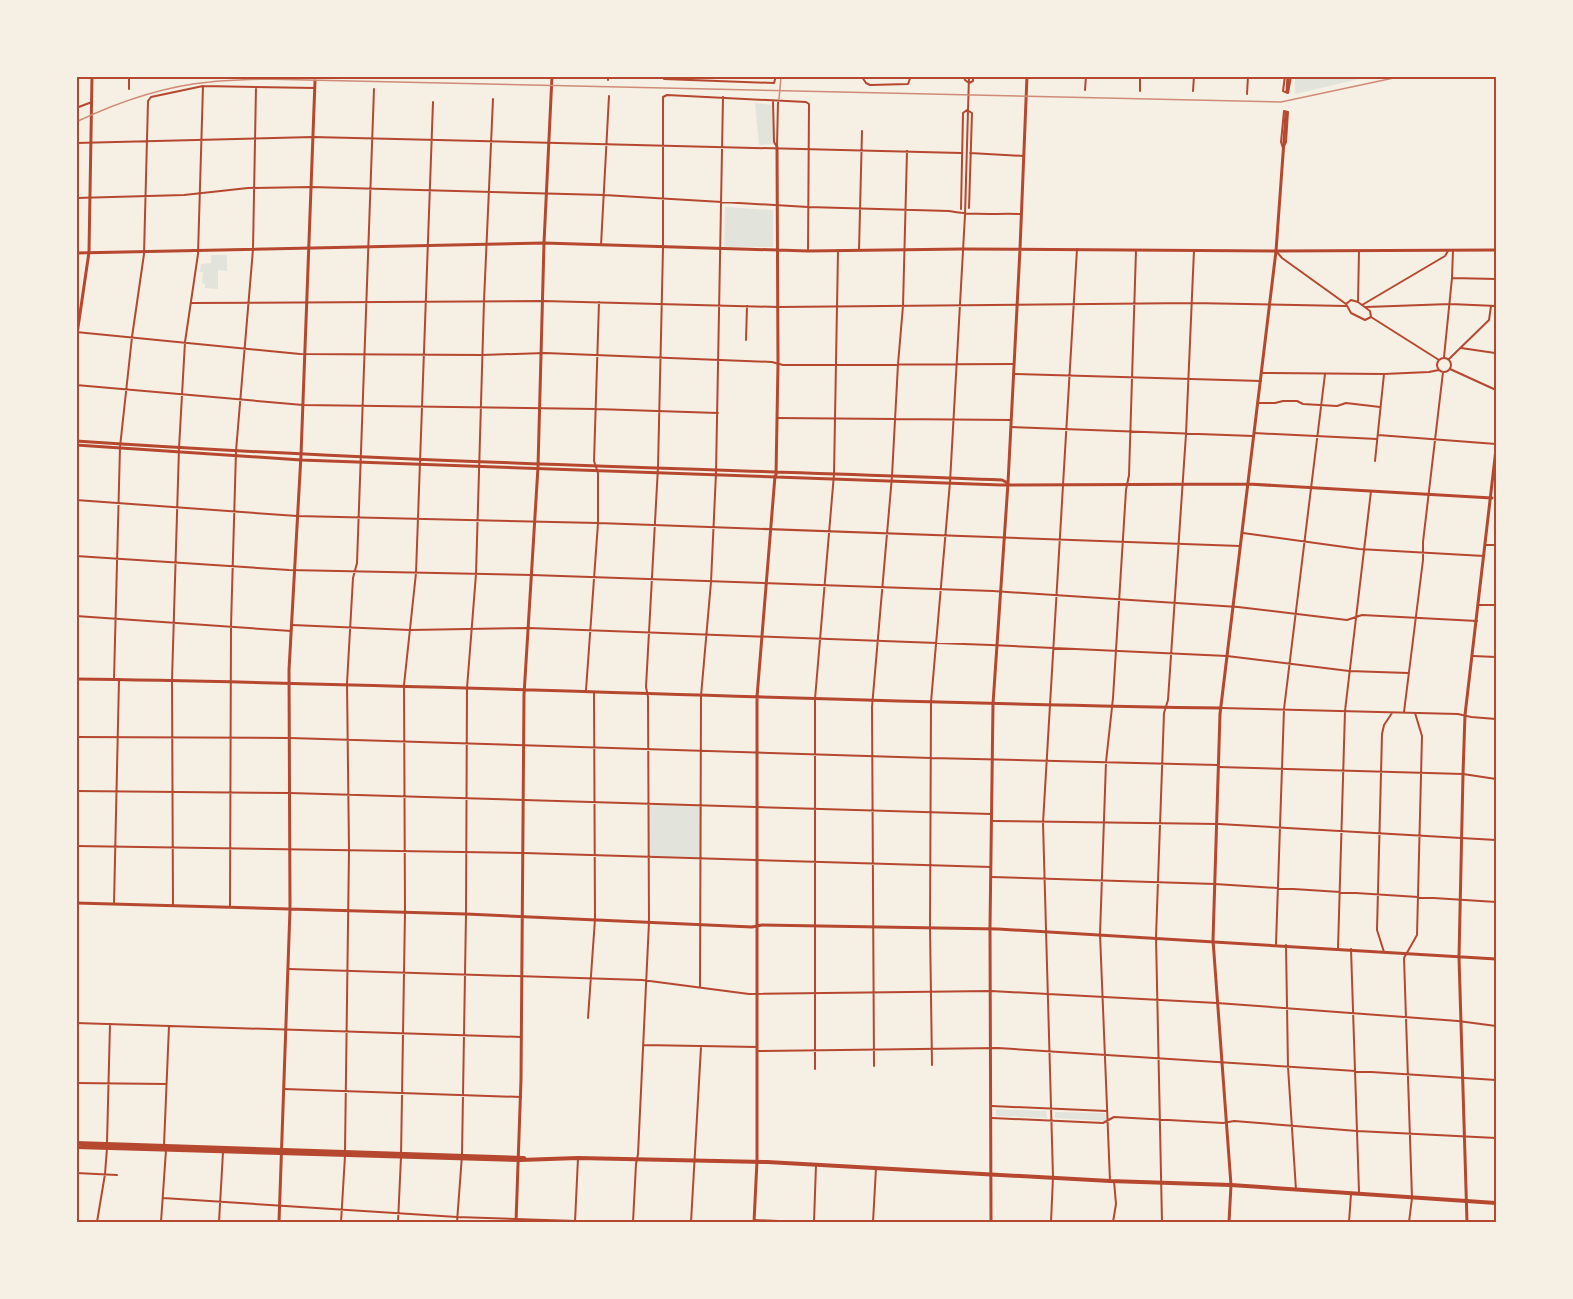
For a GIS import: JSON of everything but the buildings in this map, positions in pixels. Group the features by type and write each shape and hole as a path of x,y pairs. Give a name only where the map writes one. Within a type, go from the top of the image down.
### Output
{"main road":[{"path":"76,1143 107,1146 528,1159 757,1161 992,1175 1231,1185 1497,1203"},
{"path":"76,1147 107,1146"},
{"path":"165,1148 223,1152 282,1151"}],"street":[{"path":"76,341 89,252 92,76"},
{"path":"129,76 129,89"},
{"path":"516,1221 520,1158 524,916 524,690 538,465 544,243 552,76"},
{"path":"722,76 722,81"},
{"path":"758,76 758,82"},
{"path":"846,76 862,77 870,85 908,84 911,76"},
{"path":"964,76 964,80 969,83 974,81 974,76"},
{"path":"933,1065 930,928 931,702 950,480 965,214 969,76"},
{"path":"991,1222 990,877 993,704 1014,374 1027,76"},
{"path":"1085,90 1086,76"},
{"path":"1140,76 1140,91"},
{"path":"1193,91 1194,76"},
{"path":"1247,94 1248,76"},
{"path":"1288,76 1288,93 1284,92 1288,76"},
{"path":"1287,92 1288,76"},
{"path":"664,78 775,82 776,77 781,77"},
{"path":"279,1222 289,969 291,631 301,458 315,78"},
{"path":"114,904 118,738 116,619 120,446 144,250 148,99 203,86 315,88"},
{"path":"173,905 172,680 179,449 185,342 198,249 203,86"},
{"path":"230,906 229,680 236,453 253,249 256,87"},
{"path":"341,1222 345,1153 348,971 347,683 349,628 353,578 356,571 359,518 374,89"},
{"path":"601,245 609,96"},
{"path":"633,1222 649,922 646,687 656,525 663,248 662,98 664,96 806,102 809,104 808,251"},
{"path":"700,987 702,696 717,471 723,98"},
{"path":"457,1222 462,1157 467,688 476,574 481,463 482,355 493,99"},
{"path":"773,101 774,142 777,147"},
{"path":"76,108 92,102"},
{"path":"398,1222 405,972 404,685 416,573 433,102"},
{"path":"778,102 776,475 757,697 758,994 757,1161 754,1221 801,1222"},
{"path":"961,208 963,113 968,110 972,113 969,208"},
{"path":"1287,111 1286,142 1283,148 1281,142 1282,112 1287,111"},
{"path":"1229,1222 1231,1185 1213,940 1218,766 1221,708 1276,251 1286,113"},
{"path":"859,250 862,131"},
{"path":"76,143 313,137 961,153"},
{"path":"874,1066 873,700 892,478 903,306 907,151"},
{"path":"970,153 1024,156"},
{"path":"76,198 311,187 662,197 808,207 949,211 965,214 1021,214"},
{"path":"949,211 965,207 978,213"},
{"path":"76,253 544,243 777,251 1497,250"},
{"path":"1051,1222 1053,1177 1044,823 1077,249"},
{"path":"1113,1222 1116,1204 1107,1111 1100,934 1101,880 1106,762 1131,432 1136,250"},
{"path":"1162,1222 1163,1183 1156,937 1162,763 1183,484 1194,250"},
{"path":"1358,302 1359,250"},
{"path":"1444,357 1452,278 1450,250"},
{"path":"1364,306 1445,256 1450,250"},
{"path":"815,1069 814,699 834,476 838,251"},
{"path":"1276,251 1282,258 1346,305 1351,313 1365,320 1371,317"},
{"path":"1452,278 1497,279"},
{"path":"191,303 543,301 837,307 1192,303 1346,305 1351,300 1370,311 1371,317 1438,360"},
{"path":"585,692 597,523 596,409 599,302"},
{"path":"1364,306 1450,304 1497,306"},
{"path":"746,340 747,306"},
{"path":"1449,359 1489,320 1491,306"},
{"path":"77,332 305,354 541,353 778,364 1014,364"},
{"path":"1461,348 1495,352"},
{"path":"1438,360 1444,357 1449,359 1452,365 1450,369"},
{"path":"1438,360 1439,370"},
{"path":"1262,373 1384,374 1439,370 1443,372 1450,369 1497,390"},
{"path":"1404,712 1443,372"},
{"path":"1014,374 1261,381"},
{"path":"1276,944 1284,709 1325,374"},
{"path":"1375,461 1384,374"},
{"path":"76,385 303,405 718,413"},
{"path":"1258,402 1275,404 1283,401 1297,401 1303,404 1339,406 1346,403 1380,407"},
{"path":"777,418 1011,420"},
{"path":"1011,427 1186,434 1377,437 1497,444"},
{"path":"76,443 301,458 717,471 776,475 1002,480 1008,483 1063,485 1248,484 1492,498"},
{"path":"1467,1222 1459,957 1463,774 1466,715 1484,556 1495,485 1497,449"},
{"path":"1338,948 1345,711 1371,490"},
{"path":"76,500 297,516 597,523 1240,546"},
{"path":"1242,532 1304,543 1364,550 1484,556"},
{"path":"1486,545 1497,545"},
{"path":"76,556 294,570 532,575 1000,592 1233,606 1347,620 1364,615 1477,621"},
{"path":"1479,605 1497,605"},
{"path":"76,616 291,631"},
{"path":"292,625 410,630 529,628 1171,653 1227,656 1349,671 1408,673"},
{"path":"1473,656 1497,657"},
{"path":"76,679 290,681 702,696 1415,712 1497,719"},
{"path":"588,1018 595,919 594,692"},
{"path":"1384,952 1377,933 1382,729 1392,712"},
{"path":"1409,1222 1412,1198 1404,962 1416,938 1418,897 1422,732 1415,712"},
{"path":"76,737 290,738 872,757 1162,763 1343,772 1463,774 1497,779"},
{"path":"76,791 290,793 991,814"},
{"path":"991,821 1216,824 1497,840"},
{"path":"76,846 524,853 991,867"},
{"path":"990,877 1215,884 1497,902"},
{"path":"76,903 230,906 758,926 990,928 1497,959"},
{"path":"1286,945 1288,1067 1296,1190"},
{"path":"1351,949 1359,1194"},
{"path":"289,969 646,980 758,994 991,991 1048,993 1287,1008 1497,1026"},
{"path":"76,1023 521,1037"},
{"path":"97,1222 107,1146 110,1024"},
{"path":"161,1222 169,1026"},
{"path":"643,1045 815,1051 992,1048 1497,1080"},
{"path":"691,1222 700,1047"},
{"path":"76,1083 166,1084"},
{"path":"284,1089 521,1097"},
{"path":"992,1106 1107,1111"},
{"path":"992,1118 1103,1123 1114,1117 1226,1123 1234,1121 1357,1131 1497,1138"},
{"path":"219,1222 223,1152"},
{"path":"575,1222 578,1158"},
{"path":"814,1222 816,1164"},
{"path":"873,1222 876,1168"},
{"path":"76,1173 117,1175"},
{"path":"1349,1222 1351,1194"},
{"path":"163,1198 516,1221 606,1222"}],"shaded area":[{"path":"1295,76 1368,76 1368,77 1295,94"},
{"path":"755,103 773,105 776,144 759,145"},
{"path":"725,207 773,210 773,247 724,247"},
{"path":"211,255 227,255 227,271 218,270 218,289 205,288 205,284 202,283 201,264 211,263"},
{"path":"648,804 702,806 702,859 648,857"},
{"path":"996,1109 1046,1111 1047,1118 996,1116"},
{"path":"1055,1112 1105,1113 1106,1121 1055,1118"}],"railway":[{"path":"76,122 125,102 176,87 216,81 262,79 1281,102 1403,76"},
{"path":"779,99 781,77"}]}
